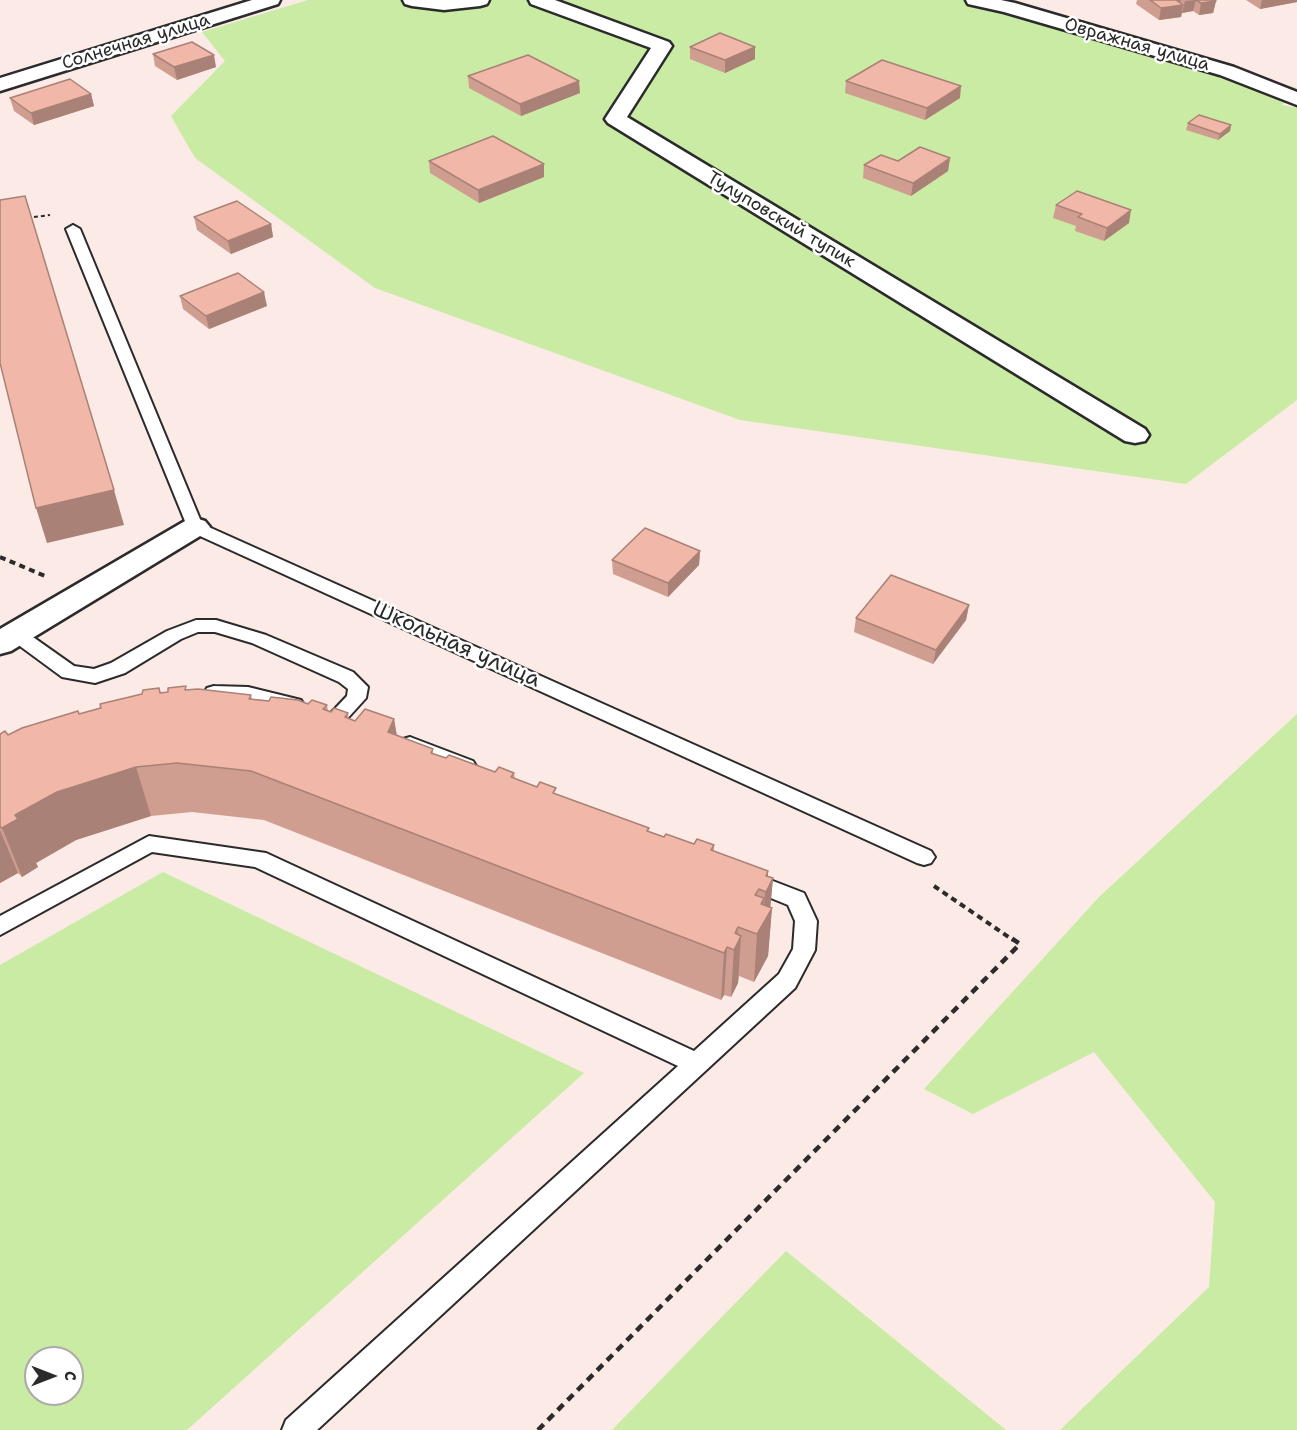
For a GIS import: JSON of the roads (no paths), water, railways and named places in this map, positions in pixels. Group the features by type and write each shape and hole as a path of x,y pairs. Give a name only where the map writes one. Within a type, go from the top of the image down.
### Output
{"street":[{"name":"Солнечная улица","path":"2,80 271,0"},
{"path":"411,0 444,4 480,0"},
{"name":"Тулуповский тупик","path":"538,0 662,46 615,119 1136,435"},
{"name":"Овражная улица","path":"975,0 1227,71 1297,99"},
{"path":"1008,8 1060,1"},
{"path":"8,639 195,527"}],"lane":[{"path":"73,229 195,527"},
{"name":"Школьная улица","path":"195,527 924,857"},
{"path":"8,639 69,672 95,676 118,668 174,635 196,626 216,626 259,639 346,677 358,687 356,698 339,715"},
{"path":"191,692 249,694 339,715 360,724"},
{"path":"393,737 491,776"},
{"path":"0,926 149,844 258,859 697,1064"},
{"path":"296,1430 787,981 804,950 806,921 796,899 731,873"}]}
